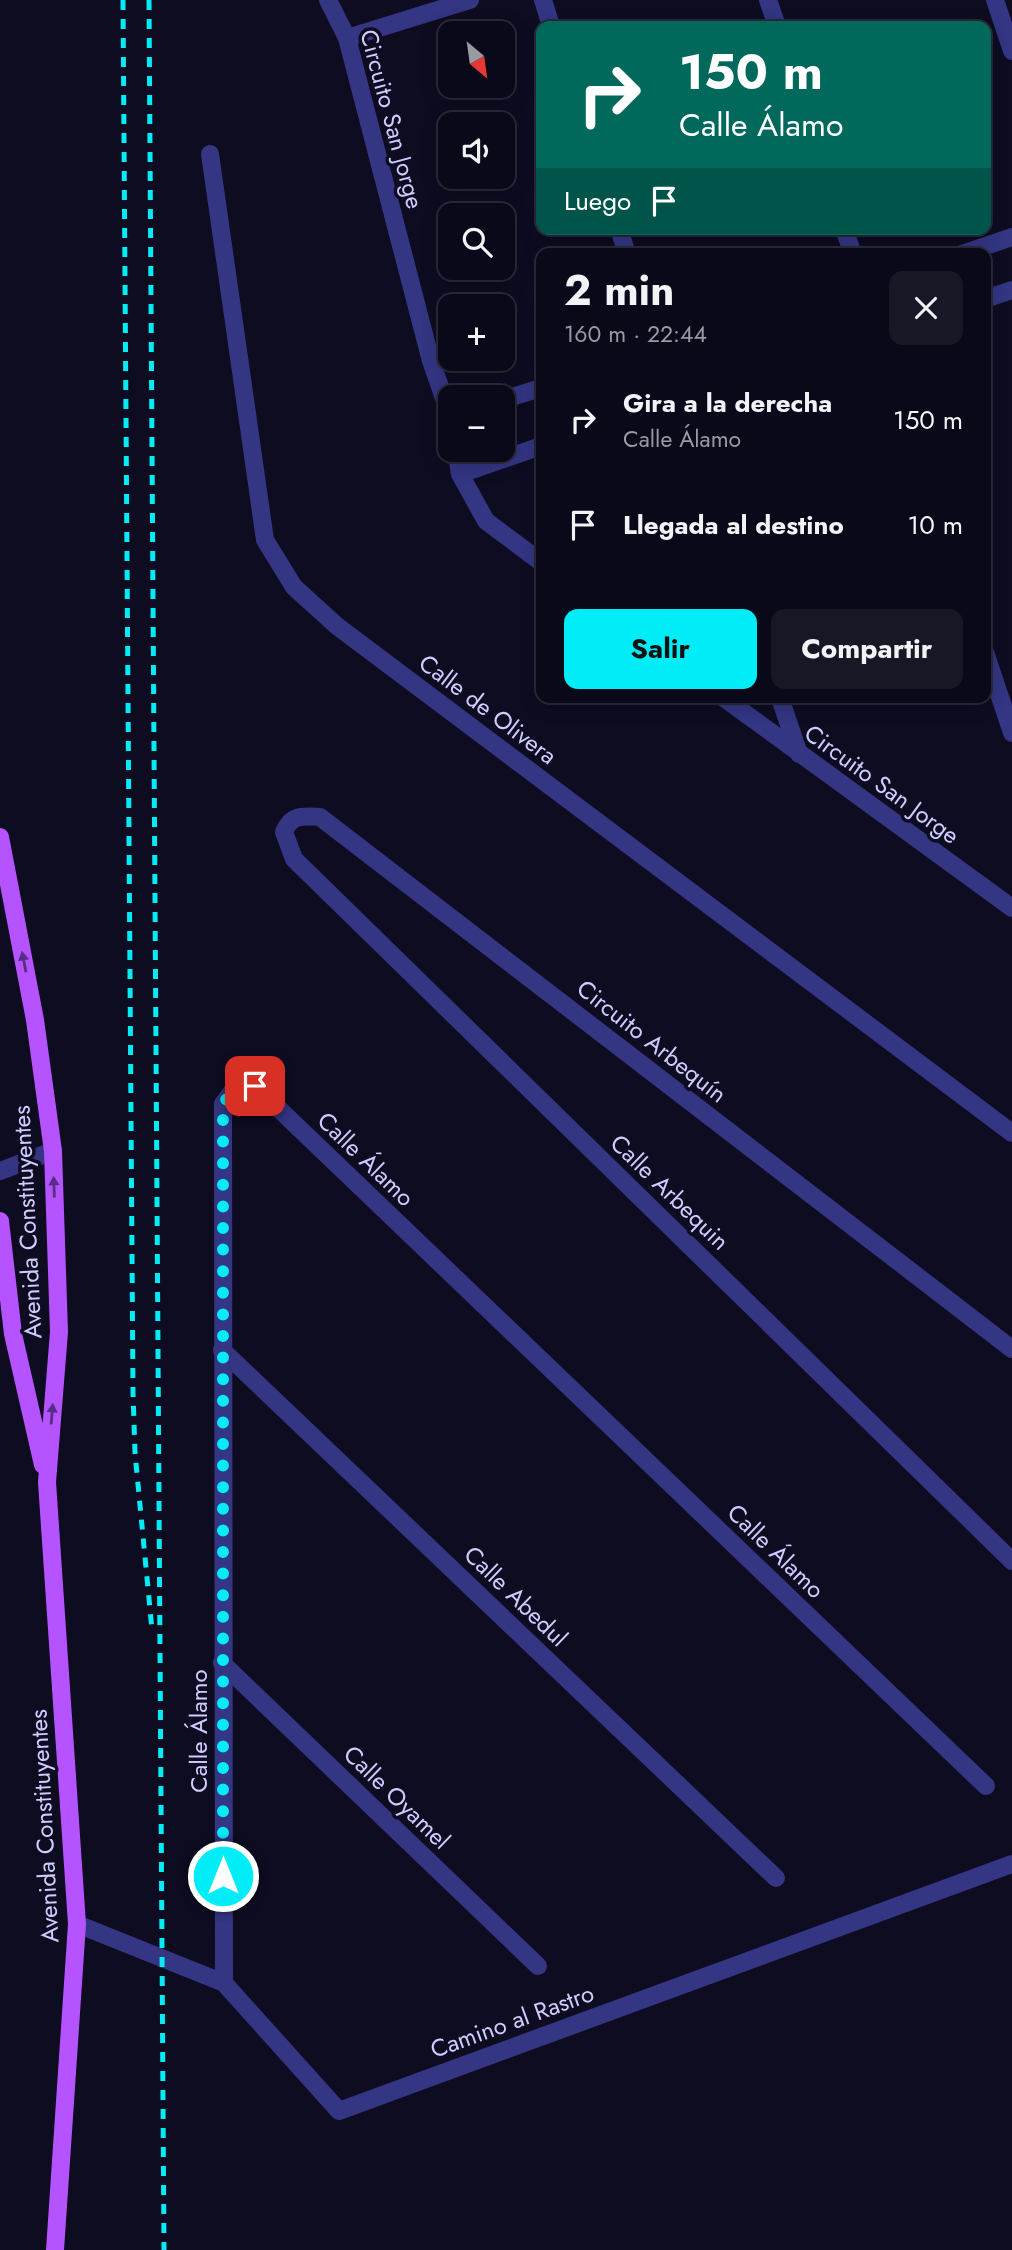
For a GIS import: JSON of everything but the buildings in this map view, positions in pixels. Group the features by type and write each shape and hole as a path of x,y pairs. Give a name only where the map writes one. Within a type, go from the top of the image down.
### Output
{"main road":[{"name":"Avenida Constituyentes","path":"0,837 36,1020 53,1151 59,1332 47,1482 77,1924 55,2250"},
{"name":"Avenida Constituyentes","path":"0,1221 13,1334 47,1482"}],"street":[{"name":"Circuito San Jorge","path":"328,0 347,38 440,385"},
{"path":"347,38 470,0"},
{"path":"543,0 549,21"},
{"path":"768,0 775,21"},
{"path":"995,0 1012,51"},
{"name":"Calle de Olivera","path":"210,154 265,540 293,587 337,626 1012,1133"},
{"path":"980,248 1012,237"},
{"path":"991,297 1012,290"},
{"path":"515,396 536,390"},
{"path":"460,474 536,448"},
{"path":"458,462 460,474 486,521 536,558"},
{"path":"991,670 1012,733"},
{"name":"Circuito San Jorge","path":"731,703 1012,908"},
{"path":"782,703 799,754"},
{"name":"Circuito Arbequín","path":"293,859 284,832 288,822 299,816 320,817 1012,1349"},
{"name":"Calle Arbequin","path":"293,859 1012,1561"},
{"name":"Calle Álamo","path":"224,1983 223,1104 236,1086 255,1086 986,1786"},
{"path":"0,1171 53,1151"},
{"name":"Calle Abedul","path":"222,1350 776,1878"},
{"name":"Calle Oyamel","path":"222,1663 538,1966"},
{"name":"Camino al Rastro","path":"77,1924 224,1983 339,2111 1012,1864"}],"railway":[{"path":"123,0 133,1393 135,1453 152,1630"},
{"path":"149,0 164,2250"}],"route":[{"path":"223,1876 223,1104 236,1086 255,1086"}]}
